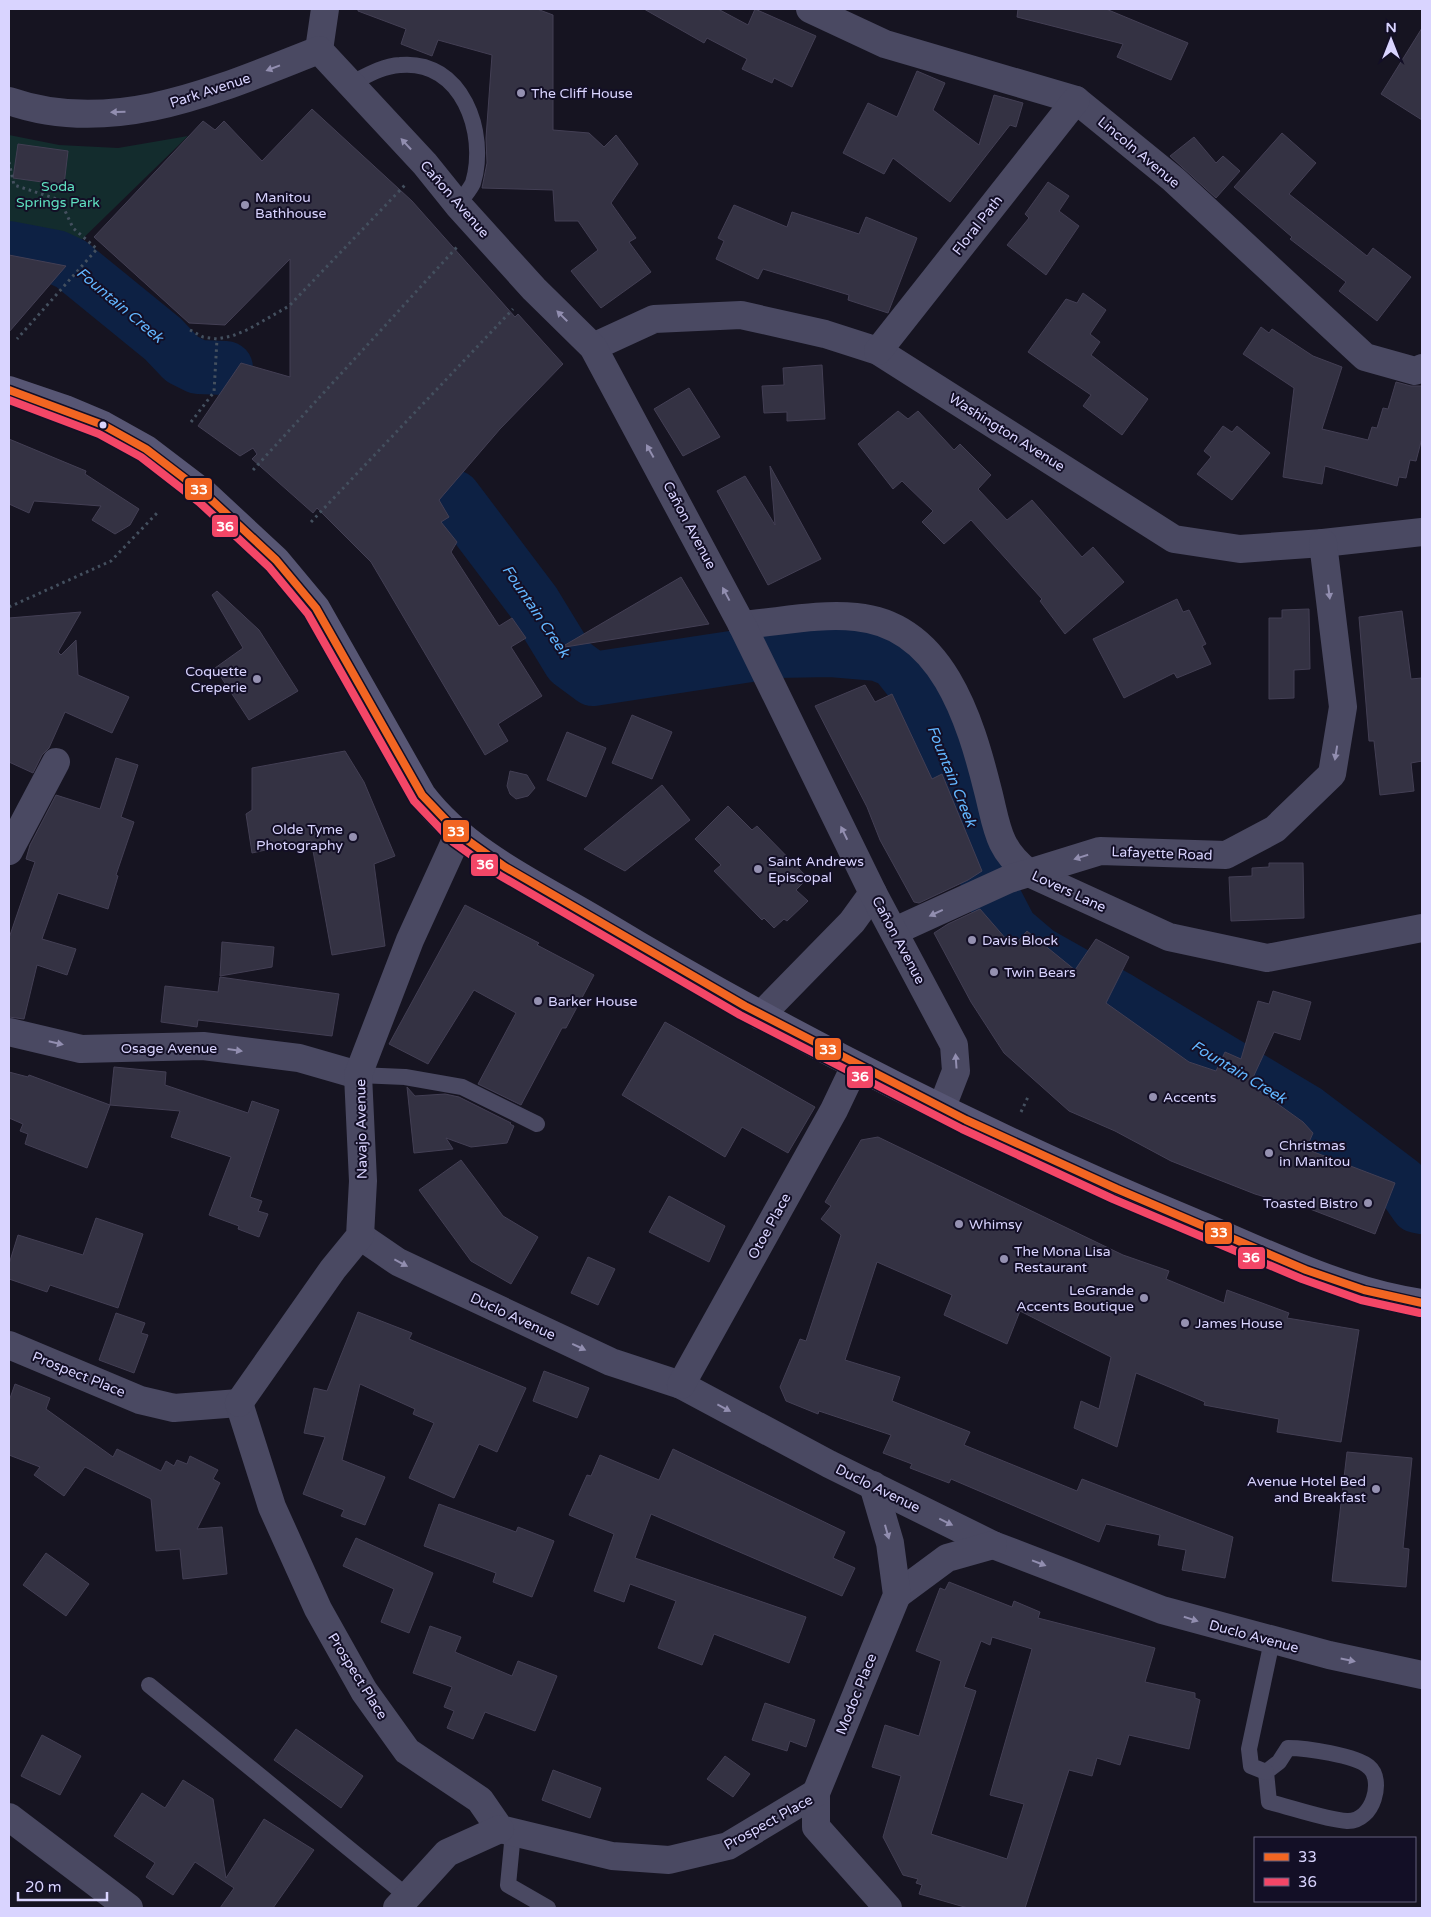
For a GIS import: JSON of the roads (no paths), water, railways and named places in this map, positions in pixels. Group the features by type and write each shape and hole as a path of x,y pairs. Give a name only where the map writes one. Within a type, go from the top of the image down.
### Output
{"main road":[{"path":"9,390 65,409 103,426 146,449 210,498 276,560 316,608 422,795 438,816 458,835 501,864 696,981 760,1016 855,1066 1016,1144 1153,1206 1303,1268 1392,1299 1422,1303"}],"street":[{"path":"319,50 325,9"},
{"name":"Lincoln Avenue","path":"810,9 885,44 1076,100 1173,180 1365,357 1415,371 1422,368"},
{"name":"Cañon Avenue","path":"319,50 425,164 458,205 534,289 593,347 746,631 873,893 895,931 954,1045 956,1071 942,1107"},
{"name":"Park Avenue","path":"9,101 24,106 56,111 130,111 181,102 319,50"},
{"name":"Floral Path","path":"878,350 1076,100"},
{"name":"Washington Avenue","path":"593,347 654,319 741,314 825,334 878,350 1174,539 1240,549 1323,543 1422,532"},
{"name":"Lafayette Road","path":"895,931 987,889 1029,873 1100,851 1226,855 1275,829 1332,774 1342,707 1323,543"},
{"name":"Lovers Lane","path":"746,631 823,617 856,617 879,622 906,632 924,648 956,692 984,778 1001,844 1020,866 1029,873 1170,937 1267,958 1422,928"},
{"path":"9,851 56,762"},
{"name":"Navajo Avenue","path":"360,1236 363,1181 358,1075 410,940 458,835"},
{"path":"760,1016 852,922 873,893"},
{"name":"Osage Avenue","path":"9,1032 80,1049 203,1046 299,1058 358,1075"},
{"name":"Otoe Place","path":"681,1385 834,1110 855,1066"},
{"path":"239,1402 333,1269 360,1236"},
{"name":"Duclo Avenue","path":"360,1236 398,1262 602,1358 681,1385 993,1545 1162,1610 1329,1656 1422,1675"},
{"name":"Prospect Place","path":"9,1345 140,1400 174,1408 239,1402 272,1507 318,1609 364,1691 407,1751 480,1800 507,1831 612,1856 669,1860 728,1846 816,1793"},
{"name":"Modoc Place","path":"816,1793 896,1595 890,1542 873,1485"},
{"path":"896,1595 947,1558 993,1545"},
{"name":"Prospect Place","path":"816,1793 816,1826 888,1908"},
{"path":"9,1817 129,1908"},
{"path":"402,1902 447,1853 507,1831"}],"lane":[{"path":"350,84 376,71 400,65 424,67 447,77 470,110 479,147 472,183 458,205"},
{"path":"358,1075 405,1077 462,1086 537,1124"},
{"path":"1266,1772 1251,1766 1249,1749 1272,1641"},
{"path":"149,1684 402,1902"},
{"path":"1288,1748 1299,1748 1360,1761 1370,1767 1375,1777 1371,1809 1363,1818 1347,1821 1268,1802 1266,1772 1279,1762 1288,1748"},
{"path":"507,1831 508,1885 548,1908"}],"waterway":[{"name":"Fountain Creek","path":"9,248 56,257 71,264 163,339 182,359 198,367 226,368"},
{"name":"Fountain Creek","path":"454,497 534,603 570,662 593,679 777,651 831,650 878,654 895,661 914,685 954,772 968,808 989,888 1011,930 1038,953 1116,997 1307,1112 1401,1183 1417,1206 1422,1207"}],"place":[{"name":"The Cliff House","path":"521,93"},
{"name":"Manitou Bathhouse","path":"245,205"},
{"name":"Coquette Creperie","path":"257,679"},
{"name":"Olde Tyme Photography","path":"353,837"},
{"name":"Saint Andrews Episcopal","path":"758,869"},
{"name":"Davis Block","path":"972,940"},
{"name":"Twin Bears","path":"994,972"},
{"name":"Barker House","path":"538,1001"},
{"name":"Accents","path":"1153,1097"},
{"name":"Christmas in Manitou","path":"1269,1153"},
{"name":"Toasted Bistro","path":"1368,1203"},
{"name":"Whimsy","path":"959,1224"},
{"name":"The Mona Lisa Restaurant","path":"1004,1259"},
{"name":"LeGrande Accents Boutique","path":"1144,1298"},
{"name":"James House","path":"1185,1323"},
{"name":"Avenue Hotel Bed and Breakfast","path":"1376,1489"}],"park label":[{"name":"Soda Springs Park","path":"58,194"}]}
